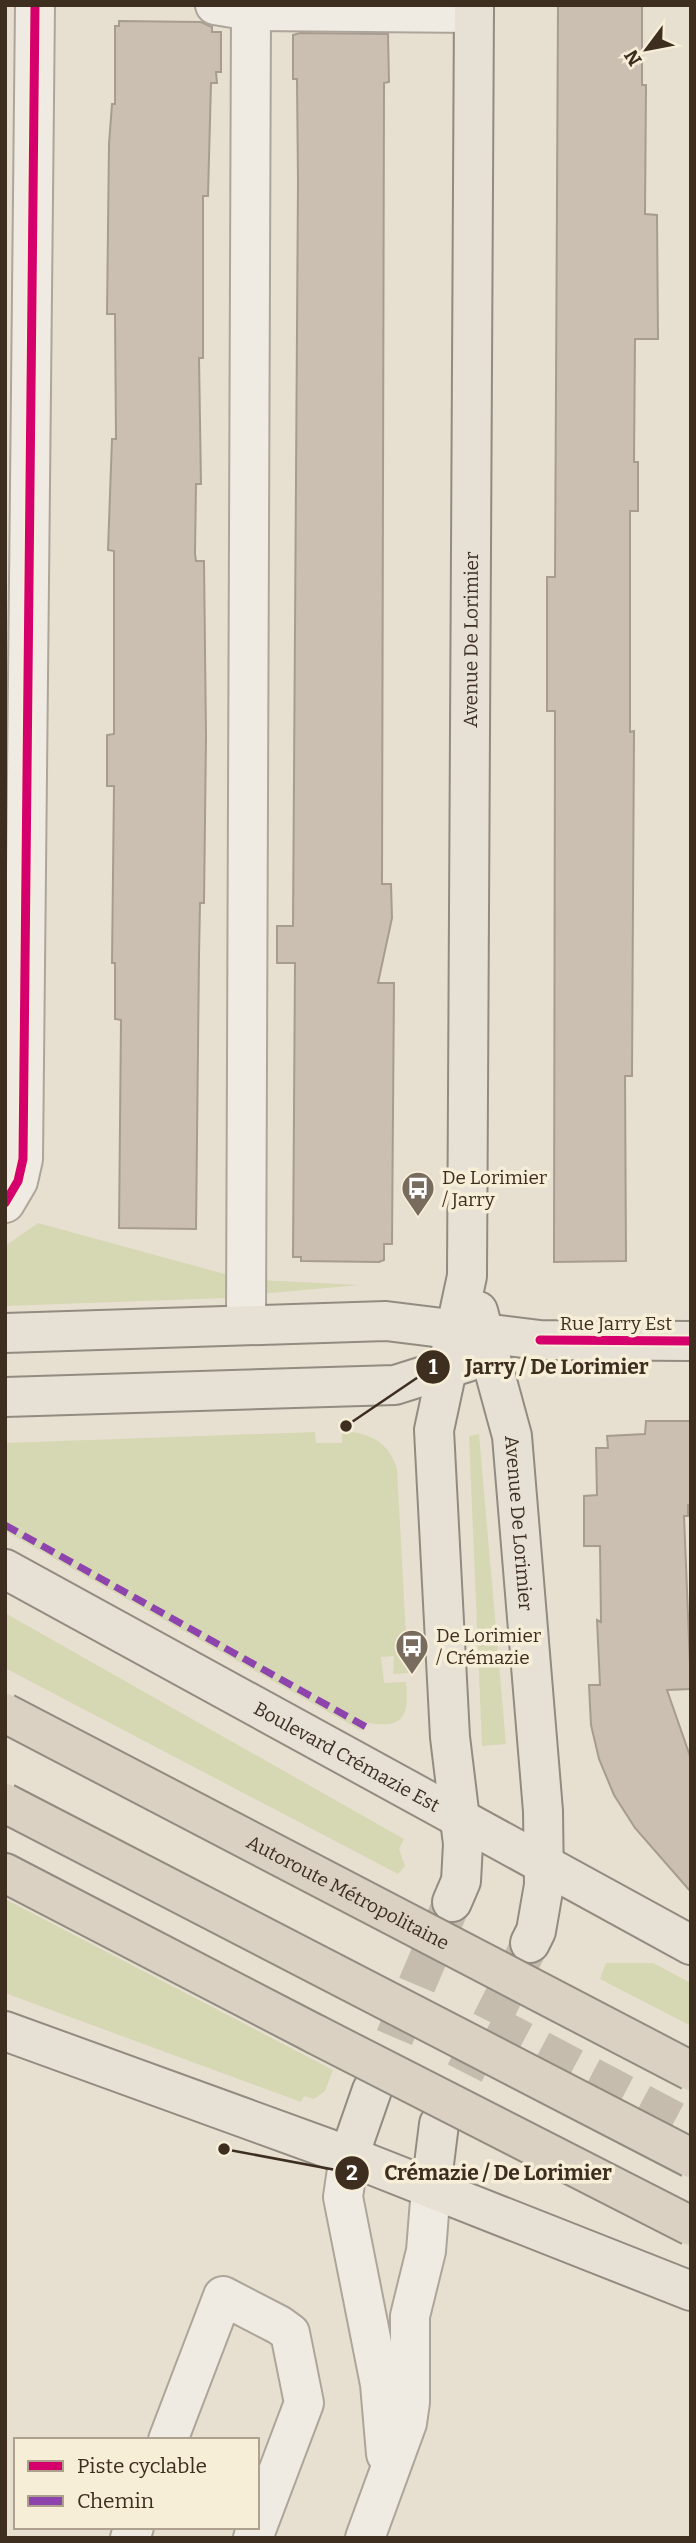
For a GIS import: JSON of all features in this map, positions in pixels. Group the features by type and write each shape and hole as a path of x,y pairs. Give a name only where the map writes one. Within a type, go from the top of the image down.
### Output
{"highway":[{"name":"Autoroute Métropolitaine","path":"5,1713 691,2071"},
{"path":"5,1803 691,2158"},
{"path":"5,1874 691,2227"}],"main road":[{"name":"Avenue De Lorimier","path":"474,9 467,1276 477,1339 512,1436 543,1811 541,1911 530,1943"},
{"name":"Rue Jarry Est","path":"5,1333 386,1321 477,1339 691,1341"},
{"name":"Avenue De Lorimier","path":"452,1902 461,1881 463,1865 449,1725 434,1430 447,1368 477,1339"},
{"path":"5,1397 375,1387 395,1385 447,1368"},
{"name":"Boulevard Crémazie Est","path":"5,1569 691,1945"},
{"path":"5,2031 431,2188 691,2291"},
{"path":"349,2157 372,2090"},
{"path":"431,2188 439,2124"}],"street":[{"path":"7,1202 18,1181 23,1159 32,6"},
{"path":"246,1324 233,8 474,9"},
{"path":"349,2157 343,2197 384,2409 387,2464 383,2488"},
{"path":"365,2538 407,2423 410,2402 410,2316 426,2251 431,2188"},
{"path":"169,2438 223,2296 290,2333 303,2403 259,2522"}],"green space":[{"path":"38,1223 232,1276 226,1298 5,1306 5,1246"},
{"path":"259,1280 360,1285 259,1294"},
{"path":"342,1431 377,1440 389,1452 397,1469 408,1673 393,1674 394,1656 381,1657 384,1683 406,1682 405,1711 402,1717 390,1724 368,1723 362,1731 5,1531 5,1443 315,1432 316,1443 342,1443"},
{"path":"479,1434 506,1744 482,1746 469,1436"},
{"path":"5,1613 404,1839 399,1849 405,1866 398,1874 5,1668"},
{"path":"5,1899 333,2070 325,2091 314,2099 304,2096 301,2102 5,1993"},
{"path":"606,1963 653,1963 691,1983 691,2026 600,1979"}],"building":[{"path":"558,5 642,5 642,85 646,85 645,214 657,215 658,339 635,339 634,462 638,462 638,511 630,511 630,732 634,731 632,1076 625,1076 626,1261 554,1262 555,711 547,711 547,577 555,577"},
{"path":"119,21 201,22 212,27 212,32 221,32 221,72 216,72 217,83 211,83 208,196 203,196 203,358 199,358 201,484 196,484 195,554 196,561 204,561 206,736 204,903 200,903 196,1229 119,1228 121,1020 115,1019 115,963 112,963 114,786 107,786 107,735 114,734 114,551 108,550 112,439 116,439 115,314 107,314 109,144 112,104 115,104 115,26 119,26"},
{"path":"388,34 389,82 384,83 382,884 391,884 392,918 378,983 394,983 392,1244 384,1244 384,1260 379,1262 301,1261 301,1257 293,1257 295,963 277,963 277,926 293,926 298,182 297,79 293,79 293,35"},
{"path":"646,1421 691,1421 691,1505 688,1505 688,1516 684,1516 691,1689 667,1690 691,1759 691,1892 635,1828 614,1795 599,1759 591,1725 589,1685 600,1685 597,1620 601,1622 600,1546 584,1546 584,1496 597,1495 596,1448 608,1448 607,1436 645,1434"}],"tunnel":[{"path":"372,2090 450,1907"},
{"path":"439,2124 528,1948"},
{"path":"490,2023 691,2129"}],"marked path":[{"path":"5,1525 368,1728"}],"cycle path":[{"path":"5,1203 18,1181 23,1159 35,5"},
{"path":"540,1340 691,1341"}],"place":[{"name":"De Lorimier / Jarry","path":"418,1218"},
{"name":"Jarry / De Lorimier","path":"346,1426"},
{"name":"De Lorimier / Crémazie","path":"412,1676"},
{"name":"Crémazie / De Lorimier","path":"224,2149"}]}
